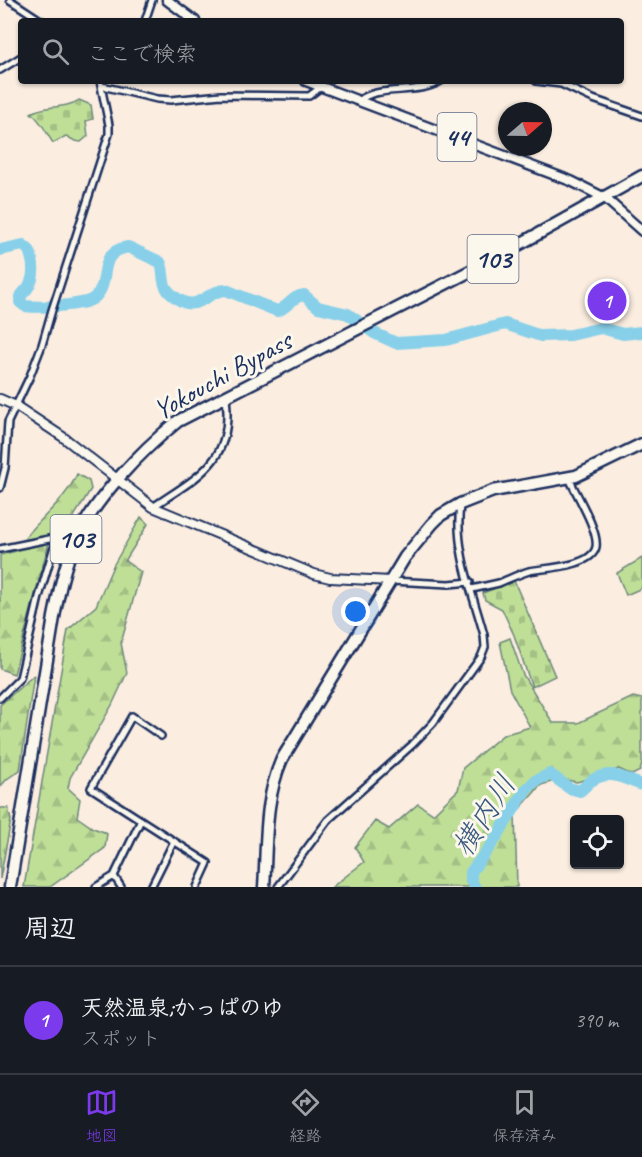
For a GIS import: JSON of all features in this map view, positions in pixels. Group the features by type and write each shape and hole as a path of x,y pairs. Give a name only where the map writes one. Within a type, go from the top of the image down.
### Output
{"highway":[{"name":"Yokouchi Bypass","path":"10,887 54,617 67,561 76,540 104,495 152,442 178,421 381,318 642,176"},
{"path":"264,887 268,805 282,759 421,536 441,515 460,504 493,491 569,478 642,444"}],"main road":[{"path":"167,0 191,18"},
{"name":"44","path":"314,84 571,181 605,198 642,231"}],"street":[{"path":"10,0 37,18"},
{"path":"147,18 152,0"},
{"path":"0,70 18,59"},
{"path":"0,489 5,468 8,422 42,345 109,134 101,84 157,99 171,100 221,96 309,96 321,87"},
{"path":"358,101 367,94 413,91 433,84"},
{"path":"561,84 593,99 642,116"},
{"path":"153,507 197,479 218,453 225,436 228,413 226,396"},
{"path":"0,399 16,405 63,437 153,507 314,574 330,578 449,584 470,582"},
{"path":"472,589 528,572 574,564 584,560 594,551 595,534 569,478"},
{"path":"278,887 328,820 412,745 433,723 481,657 485,647 484,635 460,543 458,518 460,504"},
{"path":"0,549 82,530"},
{"path":"0,698 20,678 39,597 59,537"},
{"path":"161,736 132,716 91,788 208,863 197,887"},
{"path":"96,887 114,876 141,820"},
{"path":"151,887 174,841"},
{"path":"114,876 121,887"}],"green space":[{"path":"79,100 91,105 93,119 86,121 88,136 81,142 66,136 53,143 41,123 31,113"},
{"path":"77,474 89,481 91,489 70,523 57,530 48,546 14,674 0,669 0,555 16,551 30,531 64,495"},
{"path":"141,517 148,524 125,561 141,572 121,643 127,673 112,705 70,778 68,788 80,799 77,817 93,828 107,833 105,848 50,887 24,887 68,630 96,606 113,566"},
{"path":"642,558 642,588 626,595 617,573"},
{"path":"514,581 555,676 532,687 514,635 502,609 485,600 483,593"},
{"path":"510,638 523,675 553,723 578,723 633,697 642,699 642,764 640,771 632,775 619,769 577,782 561,779 541,785 515,814 517,887 332,887 364,862 355,847 375,821 389,829 418,804 433,814 458,790 463,768 503,735 530,727 510,690 500,642"},
{"path":"34,675 20,770 0,787 0,705"},
{"path":"0,808 8,808 11,820 0,879"}],"waterway":[{"path":"0,250 23,245 29,250 33,275 30,284 20,298 20,302 25,306 72,305 89,301 100,291 111,255 128,247 160,262 165,286 185,303 192,304 213,293 226,290 277,311 304,295 318,307 348,314 374,333 396,343 446,340 505,324 541,336 571,335 601,328 623,334 642,332"},
{"name":"横内川","path":"475,887 471,881 471,872 494,841 525,791 535,781 550,774 569,788 580,791 598,777 611,775 642,785"}],"place":[{"name":"天然温泉;かっぱのゆ","path":"607,301"}]}
